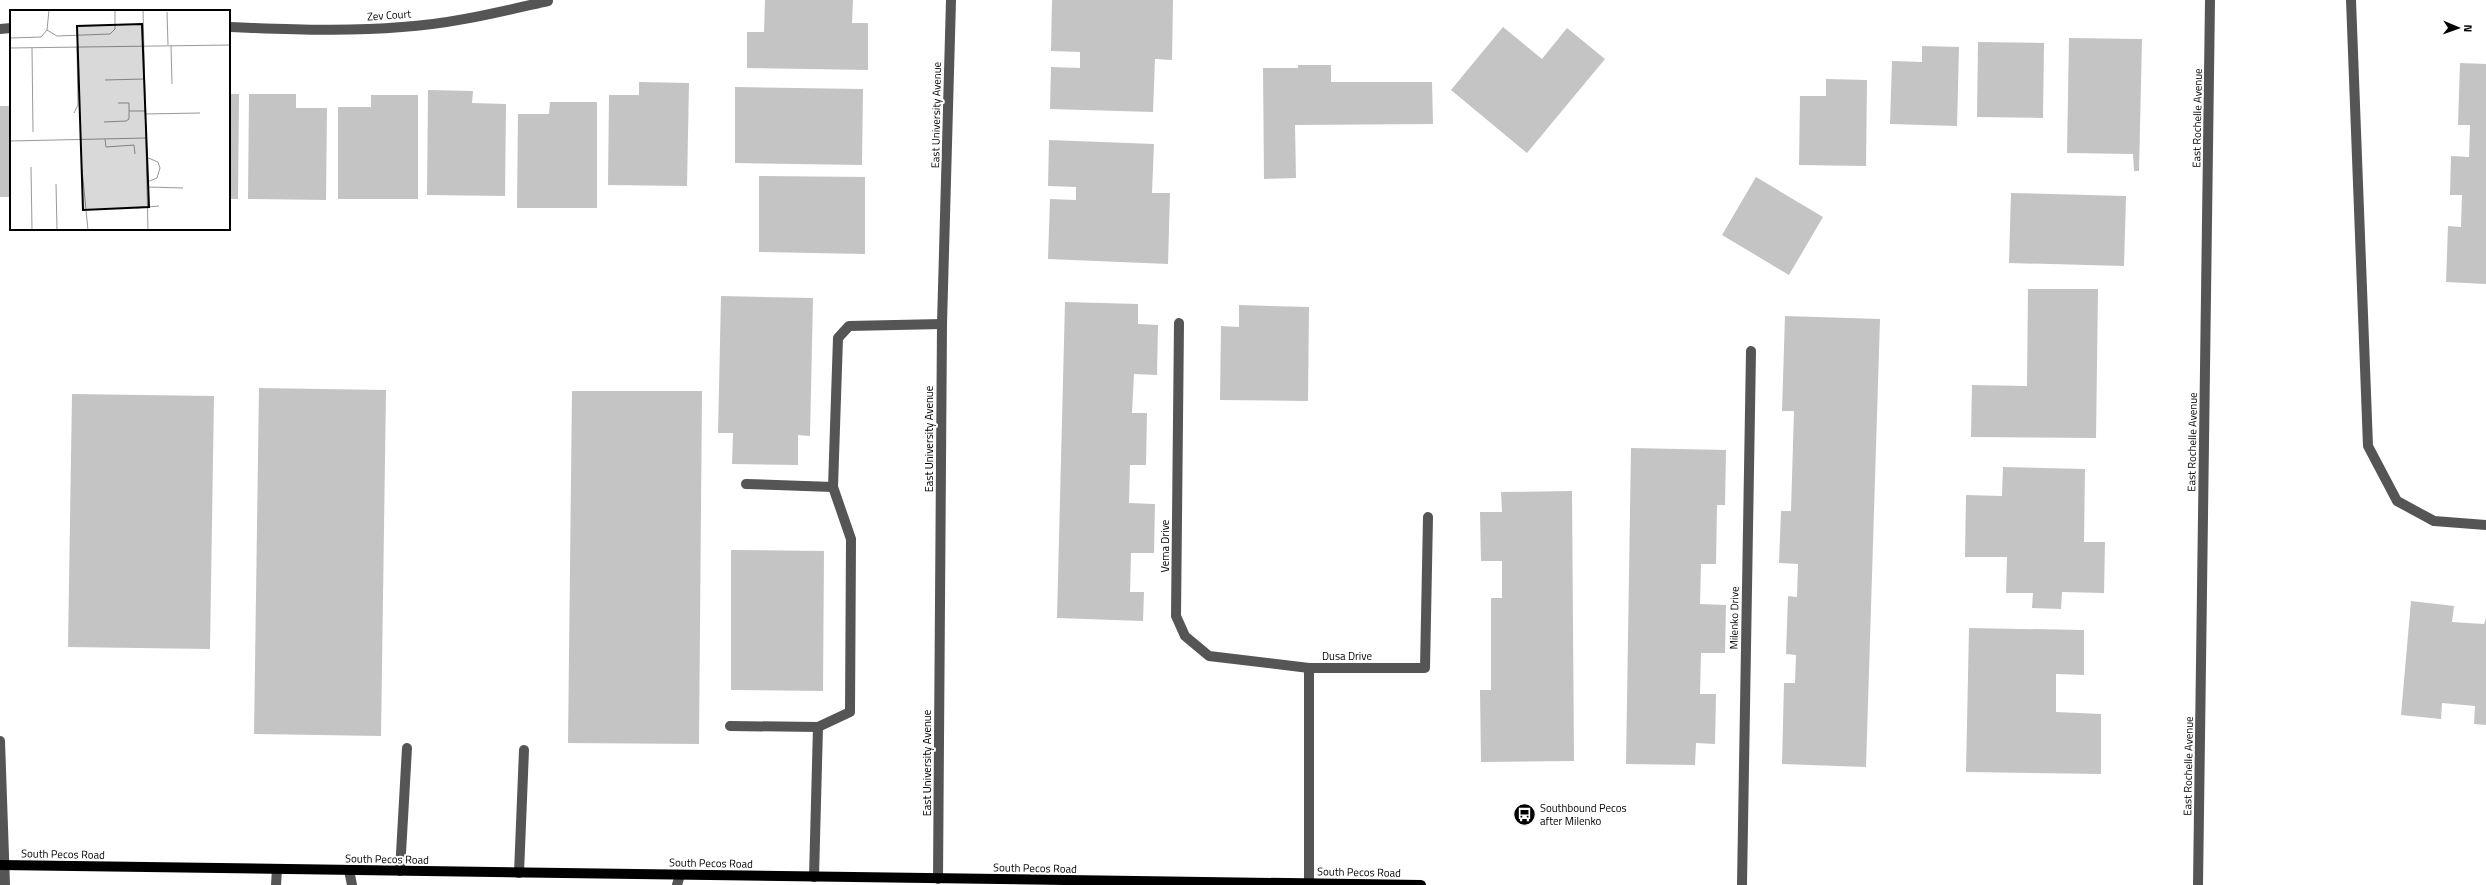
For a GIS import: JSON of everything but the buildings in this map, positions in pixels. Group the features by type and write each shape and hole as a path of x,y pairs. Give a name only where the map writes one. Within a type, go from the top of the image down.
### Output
{"main road":[{"name":"South Pecos Road","path":"3,865 1263,884 1308,883 1421,885"}],"street":[{"name":"East University Avenue","path":"938,879 942,324 951,0"},
{"name":"East Rochelle Avenue","path":"2198,885 2210,0"},
{"path":"2351,0 2368,446 2397,501 2434,521 2486,525"},
{"name":"Zev Court","path":"230,27 342,29 402,28 469,19 548,1"},
{"path":"0,29 10,28"},
{"name":"Vema Drive","path":"1178,322 1176,616 1186,636 1209,656 1309,668"},
{"path":"730,726 818,727 850,712 851,539 833,487 838,338 849,326 942,324"},
{"name":"Milenko Drive","path":"1742,885 1751,351"},
{"path":"746,484 833,487"},
{"name":"Dusa Drive","path":"1308,883 1309,668 1425,668 1428,517"},
{"path":"814,877 818,727"},
{"path":"0,741 3,865 5,885"},
{"path":"400,871 407,748"},
{"path":"519,872 524,750"},
{"path":"276,885 277,869"},
{"path":"349,870 352,885"},
{"path":"677,885 680,875"}],"place":[{"name":"Southbound Pecos after Milenko","path":"1524,814"}]}
